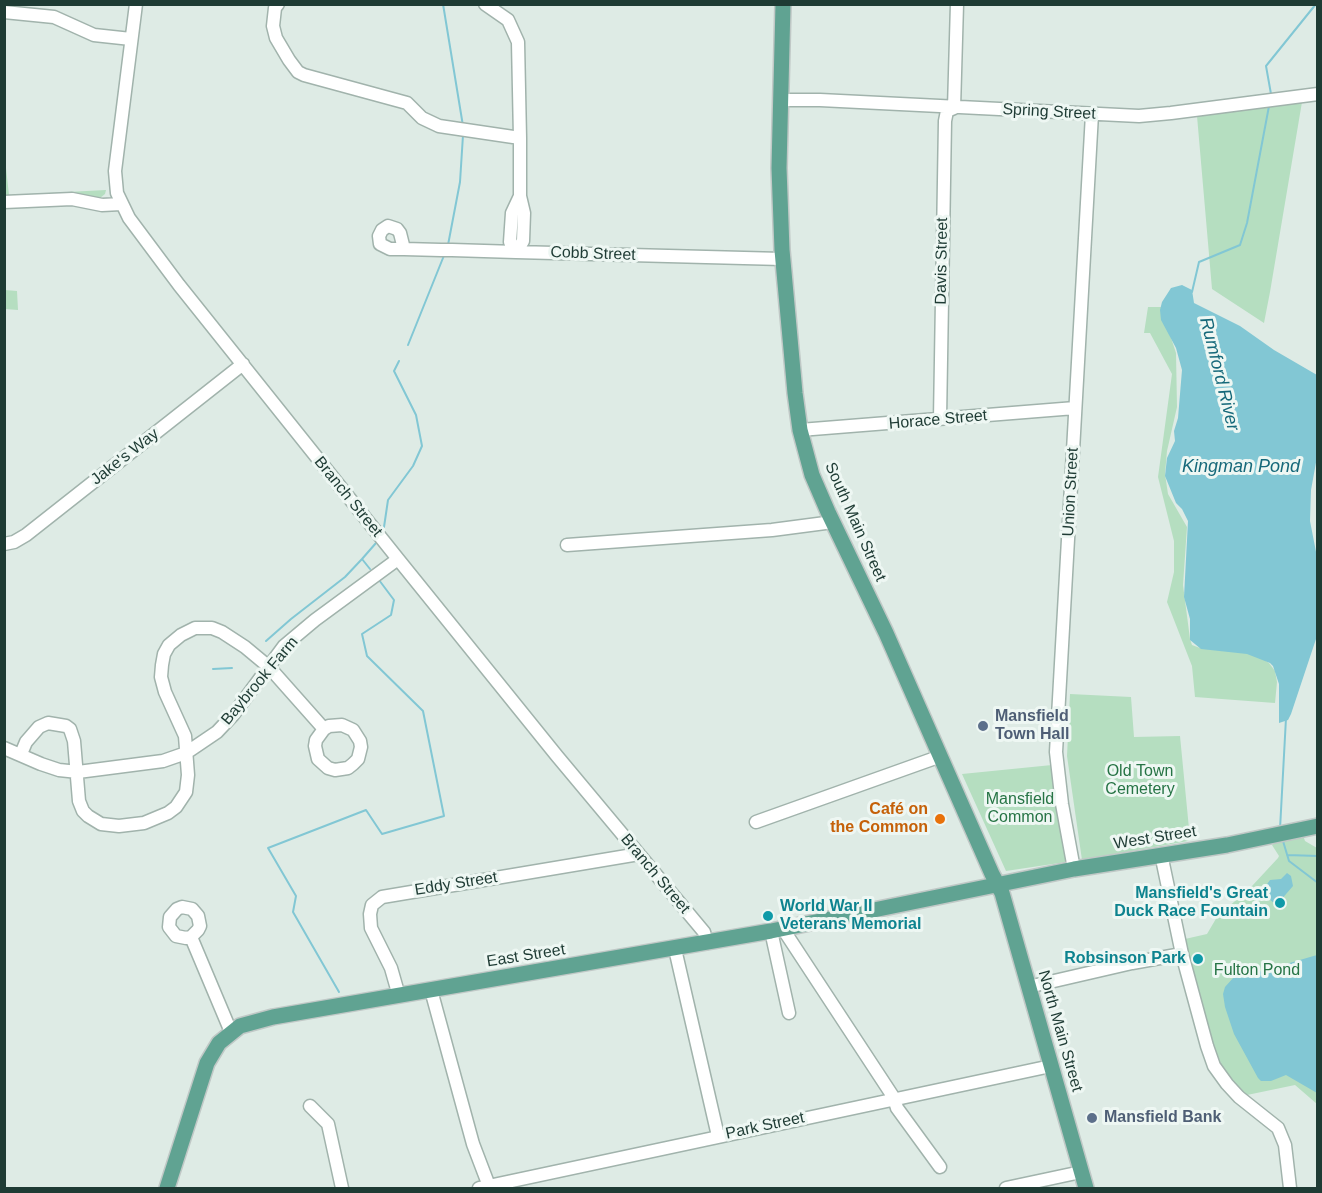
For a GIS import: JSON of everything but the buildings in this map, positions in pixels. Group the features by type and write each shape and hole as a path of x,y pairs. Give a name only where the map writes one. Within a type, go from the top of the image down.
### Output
{"main road":[{"name":"South Main Street","path":"783,4 779,186 782,259 800,430 812,475 886,633 998,885"},
{"name":"West Street","path":"998,885 1074,869 1317,826"},
{"name":"East Street","path":"167,1188 207,1064 219,1043 240,1026 273,1017 675,949 998,885"},
{"name":"North Main Street","path":"998,885 1004,897 1086,1188"}],"street":[{"name":"Branch Street","path":"135,4 115,171 121,204 129,218 179,285 398,559 704,932 707,943"},
{"path":"278,4 275,8 273,26 276,38 298,72 408,103 422,118 439,126 520,138"},
{"path":"485,4 508,20 518,42 520,196 524,213 523,240 516,252"},
{"name":"Davis Street","path":"940,419 945,121 947,111 954,108 957,4"},
{"path":"4,12 49,16 94,35 131,39"},
{"name":"Spring Street","path":"780,100 1139,116 1317,94"},
{"name":"Union Street","path":"1074,869 1062,804 1056,752 1092,114"},
{"path":"4,202 72,199 102,205 121,204"},
{"name":"Cobb Street","path":"404,249 782,259"},
{"name":"Jake's Way","path":"4,544 14,542 26,535 243,364"},
{"name":"Horace Street","path":"800,430 1075,408"},
{"path":"567,545 772,530 833,522"},
{"name":"Baybrook Farm","path":"4,748 59,770 78,772 163,761 186,753 217,732 233,715 284,646 398,559"},
{"path":"21,754 26,742 39,727 48,723 60,724 70,729 72,734 80,801 83,811 88,816 101,825 133,825 168,813 181,801 186,792 187,783 185,736 165,692 161,677 164,654 173,640 195,628 212,628 231,637 269,667 324,729"},
{"path":"756,822 941,756"},
{"name":"Eddy Street","path":"399,996 391,968 371,928 372,905 382,897 639,854"},
{"path":"1161,854 1182,954 1203,1035 1215,1066 1239,1097 1278,1128 1285,1145 1290,1188"},
{"path":"777,930 789,1013"},
{"path":"777,930 894,1098 897,1108 940,1167"},
{"path":"191,937 231,1032"},
{"path":"675,949 718,1136"},
{"path":"1028,987 1182,954"},
{"path":"431,990 484,1187"},
{"name":"Park Street","path":"484,1187 1051,1066"},
{"path":"310,1106 328,1124 342,1188"},
{"path":"1006,1188 1081,1172"}],"green space":[{"path":"1302,102 1264,323 1212,289 1197,116"},
{"path":"4,150 9,195 106,190 105,194 100,198 81,194 5,198"},
{"path":"5,290 17,291 18,310 5,309"},
{"name":"Kingman Pond","path":"1148,307 1161,307 1176,353 1177,407 1167,451 1165,474 1168,494 1187,527 1183,585 1190,639 1192,645 1200,648 1240,650 1269,663 1275,671 1277,682 1275,703 1195,697 1192,666 1167,602 1174,572 1174,541 1158,477 1172,374 1150,333 1144,333"},
{"name":"Old Town Cemetery","path":"1070,694 1131,697 1134,737 1180,736 1190,839 1188,841 1082,860 1067,756"},
{"name":"Mansfield Common","path":"1052,765 1066,862 1006,871 962,774"},
{"name":"Fulton Pond","path":"1303,835 1305,841 1317,848 1317,1104 1295,1085 1247,1095 1235,1083 1222,1066 1214,1047 1185,939 1207,934 1217,917 1252,886 1278,858 1272,845 1274,843"}],"water":[{"name":"Kingman Pond","path":"1182,285 1192,290 1194,303 1240,326 1274,350 1317,375 1317,457 1311,490 1310,521 1317,557 1317,636 1291,714 1288,720 1279,723 1279,684 1270,663 1247,654 1201,649 1190,640 1190,619 1184,597 1188,521 1176,503 1165,476 1167,458 1175,441 1174,431 1178,418 1182,370 1176,348 1161,320 1160,310 1171,288"},
{"path":"1287,873 1291,876 1293,886 1275,904 1267,897 1265,887 1270,880 1281,879"},
{"name":"Fulton Pond","path":"1318,955 1317,1093 1286,1075 1271,1081 1261,1081 1234,1034 1225,1007 1223,994 1225,987 1234,977"}],"waterway":[{"path":"443,4 463,126"},
{"name":"Rumford River","path":"1271,94 1266,66 1316,4"},
{"name":"Rumford River","path":"1192,292 1199,262 1240,245 1247,223 1269,106"},
{"path":"448,245 460,182 463,135"},
{"path":"408,345 445,253"},
{"path":"384,527 388,500 413,466 422,446 416,415 394,371 399,361"},
{"path":"370,569 362,559 376,543"},
{"path":"266,641 345,577 362,559"},
{"path":"339,992 293,912 296,896 268,848 366,810 382,834 444,816 423,711 367,656 362,634 391,615 394,600 379,580"},
{"path":"213,669 232,668"},
{"name":"Rumford River","path":"1280,829 1286,718"},
{"name":"Rumford River","path":"1283,841 1289,861 1318,883"},
{"path":"1287,855 1318,856"}],"place":[{"name":"Mansfield Town Hall","path":"983,726"},
{"name":"Café on the Common","path":"940,819"},
{"name":"Mansfield's Great Duck Race Fountain","path":"1280,903"},
{"name":"World War II Veterans Memorial","path":"768,916"},
{"name":"Robsinson Park","path":"1198,959"},
{"name":"Mansfield Bank","path":"1092,1118"}]}
